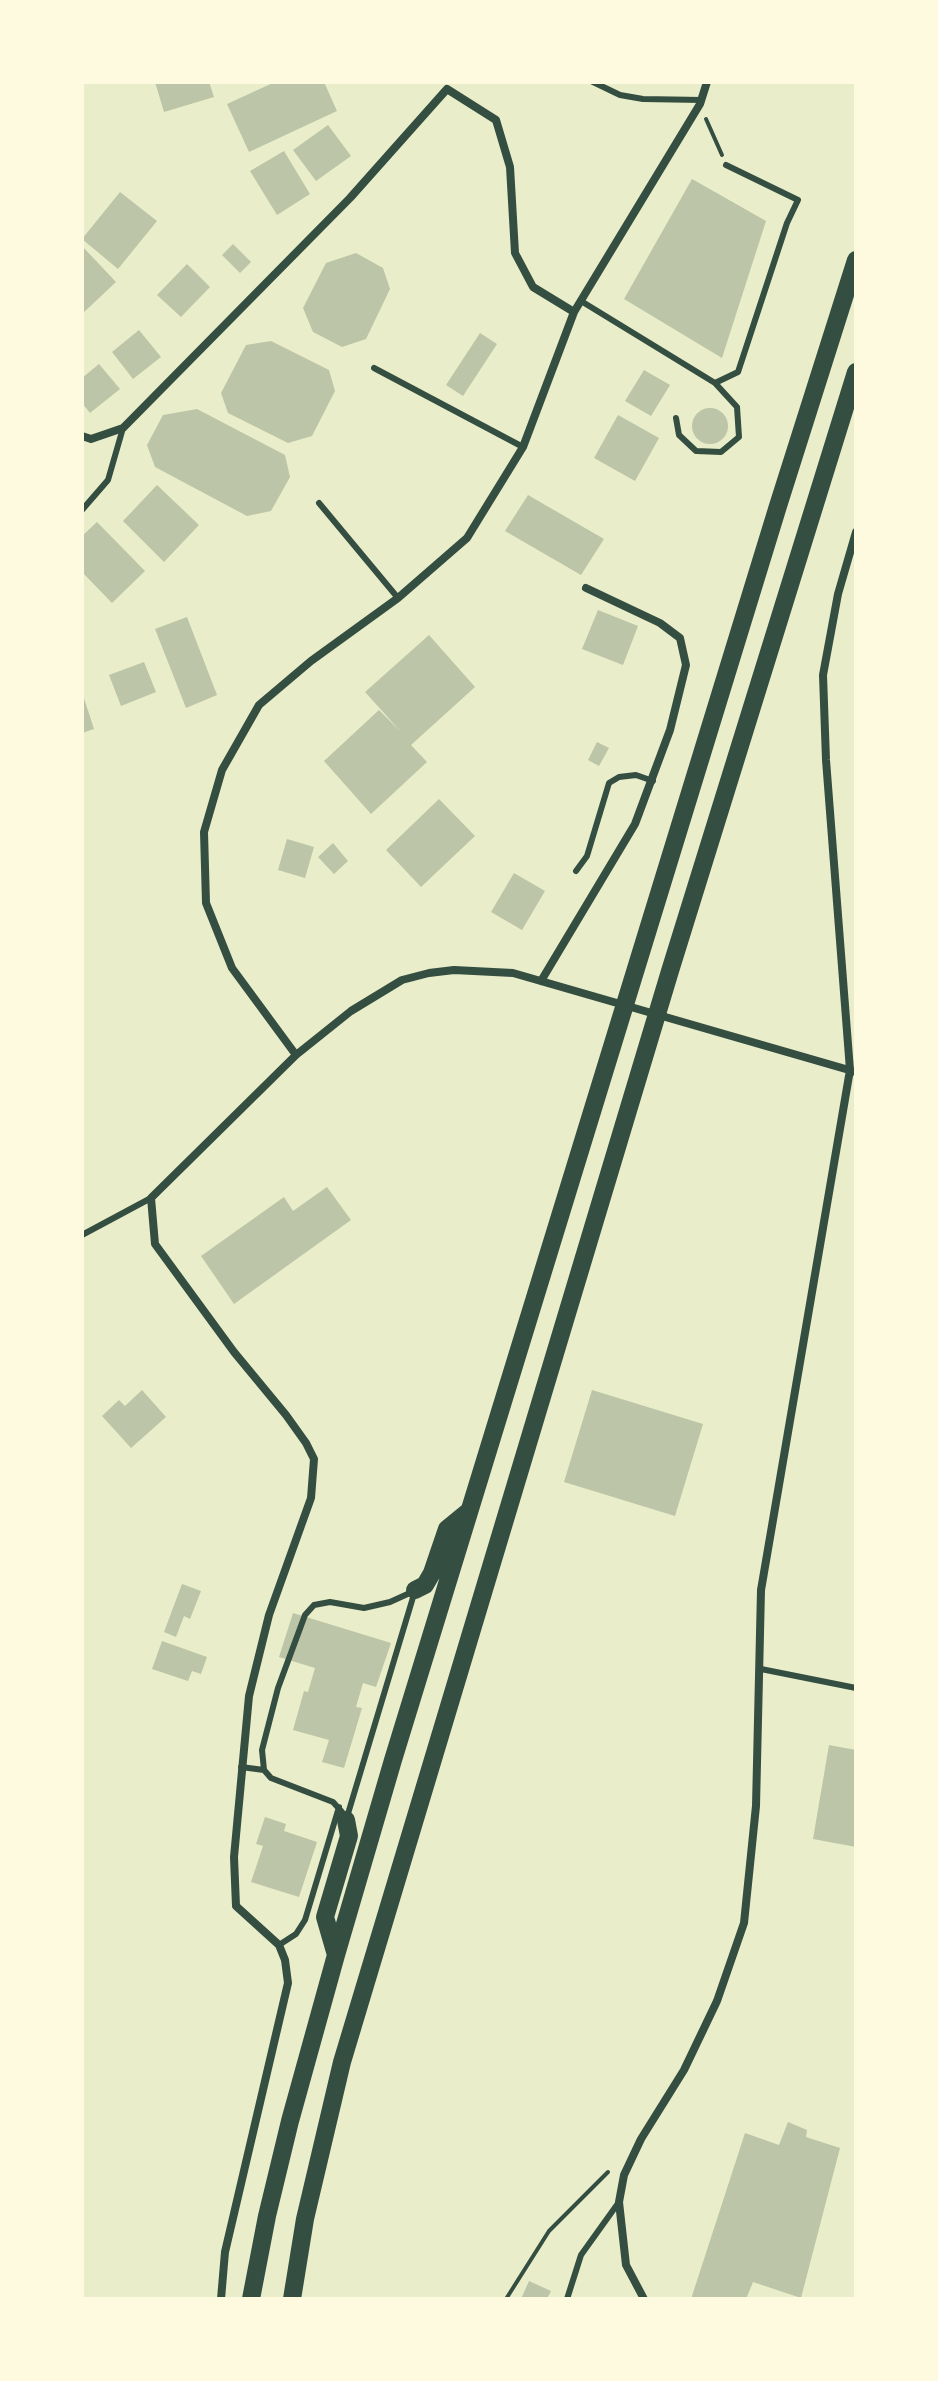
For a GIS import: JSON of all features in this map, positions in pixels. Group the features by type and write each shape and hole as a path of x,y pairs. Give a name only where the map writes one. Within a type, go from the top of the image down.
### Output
{"highway":[{"path":"251,2299 267,2216 336,1955 603,1074 856,260"},
{"path":"292,2299 305,2219 342,2062 670,971 856,372"},
{"path":"415,1590 425,1585 432,1573 447,1529 469,1511"},
{"path":"336,1955 325,1917 349,1836 342,1813"}],"street":[{"path":"296,1055 232,968 206,903 204,832 222,770 259,705 311,661 398,598 467,538 523,447 574,312 701,102 707,82"},
{"path":"82,436 91,439 123,428 350,198 448,86 496,120 510,167 515,253 533,287 574,312"},
{"path":"644,2299 626,2265 619,2202 624,2175 641,2139 684,2070 717,2001 744,1923 756,1806 761,1590 814,1268 853,1071 826,760 823,675 838,594 856,532"},
{"path":"541,981 635,824 670,730 686,665 680,638 660,623 586,588"},
{"path":"221,2299 225,2252 288,1983 279,1945 236,1906 234,1857 241,1767 249,1696 269,1615 311,1498 314,1459 299,1434 155,1244 151,1198 296,1055 351,1011 402,980 429,973 454,970 513,973 853,1071"}],"lane":[{"path":"593,82 620,95 701,102"},
{"path":"715,383 738,372 787,223 798,200 726,165"},
{"path":"581,301 715,383 737,407 739,437 721,452 696,451 679,435 676,418"},
{"path":"374,368 523,447"},
{"path":"82,510 108,480 123,428"},
{"path":"319,503 398,598"},
{"path":"576,871 587,856 609,783 619,777 636,775 653,781"},
{"path":"82,1235 151,1198"},
{"path":"342,1813 324,1796 271,1778 264,1770 262,1750 278,1688 305,1615 314,1605 330,1602 364,1608 390,1602 415,1590"},
{"path":"279,1945 296,1934 305,1920 415,1590"},
{"path":"761,1669 856,1688"},
{"path":"241,1767 264,1770"},
{"path":"567,2299 581,2255 619,2202"}],"path":[{"path":"701,102 726,165"},
{"path":"506,2299 549,2231 611,2170"}],"building":[{"path":"155,82 209,82 214,97 164,112"},
{"path":"275,82 324,82 337,111 249,152 227,104"},
{"path":"328,125 351,156 316,181 293,150"},
{"path":"284,151 310,194 277,215 250,171"},
{"path":"692,179 766,221 722,358 624,299"},
{"path":"120,192 157,221 118,269 82,239"},
{"path":"233,244 251,262 240,273 222,255"},
{"path":"82,246 116,282 82,314"},
{"path":"356,253 383,268 390,289 366,339 342,347 313,332 303,308 326,263"},
{"path":"187,264 210,287 181,317 157,295"},
{"path":"139,330 161,357 133,379 112,352"},
{"path":"480,333 497,344 463,396 446,385"},
{"path":"271,341 329,370 335,391 312,436 288,443 228,413 221,393 246,345"},
{"path":"99,364 120,389 90,413 82,403 82,378"},
{"path":"644,370 670,385 651,416 625,401"},
{"path":"710,408 723,413 728,426 723,439 710,444 697,439 692,426 697,413"},
{"path":"197,409 285,455 290,477 271,511 247,516 155,467 147,445 163,415"},
{"path":"618,415 659,438 635,481 594,458"},
{"path":"157,485 199,525 164,562 123,521"},
{"path":"528,495 604,539 581,575 505,531"},
{"path":"97,522 145,571 112,603 82,572 82,536"},
{"path":"598,610 638,626 623,665 582,649"},
{"path":"187,617 217,695 186,708 155,629"},
{"path":"429,635 475,687 411,745 427,762 371,814 324,761 379,710 402,733 365,692"},
{"path":"144,662 156,692 121,706 109,675"},
{"path":"82,692 94,729 82,733"},
{"path":"597,742 609,748 599,766 588,760"},
{"path":"439,799 475,836 421,887 386,850"},
{"path":"287,839 314,847 305,878 278,870"},
{"path":"333,843 348,861 334,874 318,857"},
{"path":"514,873 545,891 522,930 491,912"},
{"path":"327,1187 351,1220 234,1304 201,1256 284,1197 293,1211"},
{"path":"142,1390 166,1417 131,1448 102,1416 119,1400 125,1406"},
{"path":"592,1390 703,1424 675,1516 564,1482"},
{"path":"182,1584 201,1591 190,1619 184,1616 176,1637 164,1632"},
{"path":"293,1613 391,1643 376,1687 363,1683 356,1707 362,1708 344,1768 322,1762 329,1740 293,1730 304,1691 308,1692 315,1668 279,1657"},
{"path":"162,1641 207,1657 201,1674 192,1671 188,1681 152,1669"},
{"path":"829,1745 856,1750 856,1847 813,1839"},
{"path":"265,1817 286,1824 284,1831 317,1842 299,1897 251,1882 263,1846 256,1844"},
{"path":"788,2122 807,2130 806,2137 840,2148 801,2298 753,2282 746,2299 691,2299 745,2133 779,2145"},
{"path":"529,2281 551,2291 547,2299 521,2299"}]}
